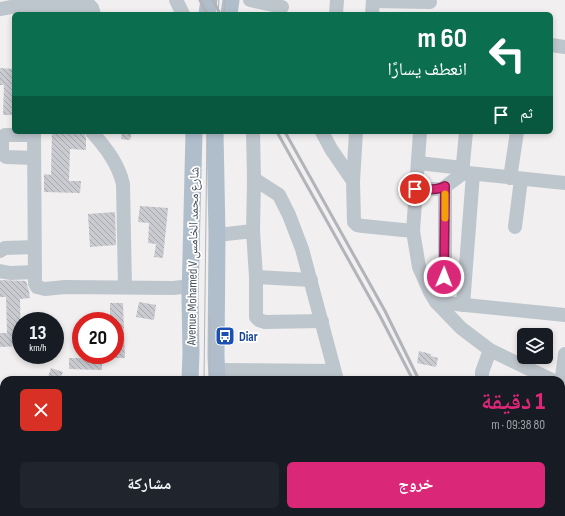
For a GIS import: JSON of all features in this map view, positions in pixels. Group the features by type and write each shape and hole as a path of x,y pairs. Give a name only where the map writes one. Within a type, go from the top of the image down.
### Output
{"main road":[{"path":"207,12 209,0"},
{"path":"229,12 231,0"},
{"name":"Avenue Mohamed V شارع محمد الخامس","path":"190,376 194,134"},
{"name":"Avenue Mohamed V شارع محمد الخامس","path":"215,134 217,375"}],"street":[{"path":"176,0 182,12"},
{"path":"250,0 283,7"},
{"path":"336,12 337,0"},
{"path":"0,9 16,6 89,5 93,12"},
{"path":"372,5 430,5"},
{"path":"553,45 565,47"},
{"path":"20,134 5,135 2,138 2,154 6,157 34,158"},
{"path":"34,134 34,247 36,286 41,289 125,287 173,288 191,286"},
{"path":"94,134 116,162 123,184 125,287"},
{"path":"253,134 253,231 256,277 255,314 259,320 265,322 322,321"},
{"path":"323,134 331,149 353,181"},
{"path":"356,134 353,181 354,218 356,224 371,227 413,230"},
{"path":"420,134 413,230 419,267 430,292 436,302 461,328 490,350 544,376"},
{"path":"463,305 466,134"},
{"path":"515,227 517,134"},
{"path":"418,163 466,172 565,183"},
{"path":"415,189 442,189 466,172"},
{"path":"217,375 336,375 302,249 283,201 275,192 254,179"},
{"path":"444,277 445,186"},
{"path":"217,235 253,231"},
{"path":"0,251 5,248 34,247"},
{"path":"0,271 2,273 35,272"},
{"path":"256,277 311,280"},
{"path":"436,302 565,315"},
{"path":"482,376 490,350"},
{"path":"562,376 565,358"}],"building":[{"path":"0,68 12,69 12,115 3,115 4,85 0,85"},
{"path":"52,134 85,134 86,150 70,149 69,181 81,181 80,193 44,192 44,174 51,175"},
{"path":"122,134 132,134 130,140 121,139"},
{"path":"140,206 168,208 163,258 154,257 156,244 148,243 149,223 138,222"},
{"path":"115,212 116,245 90,247 88,214"},
{"path":"0,280 26,281 30,298 20,299 20,312 12,312 12,346 0,347 0,333 7,333 6,297 0,297"},
{"path":"139,302 156,305 154,320 136,317"},
{"path":"110,303 123,303 123,312 110,312"},
{"path":"124,330 125,358 124,358"},
{"path":"419,351 431,354 431,356 438,358 436,367 417,363"},
{"path":"69,358 72,358 72,364 102,364 102,370 69,369"},
{"path":"51,368 63,372 62,376 48,376"}],"tram line":[{"path":"218,12 219,0"},
{"path":"224,12 225,0"},
{"path":"204,376 207,134"},
{"path":"210,316 210,376"}],"railway":[{"path":"200,0 206,12"},
{"path":"213,0 219,12"},
{"path":"278,134 380,316 411,376"},
{"path":"286,134 385,311 417,376"}],"slow traffic":[{"path":"445,194 445,218"}],"place":[{"name":"Diar","path":"225,336"}],"route":[{"path":"415,189 442,189 445,186 444,277"}]}
